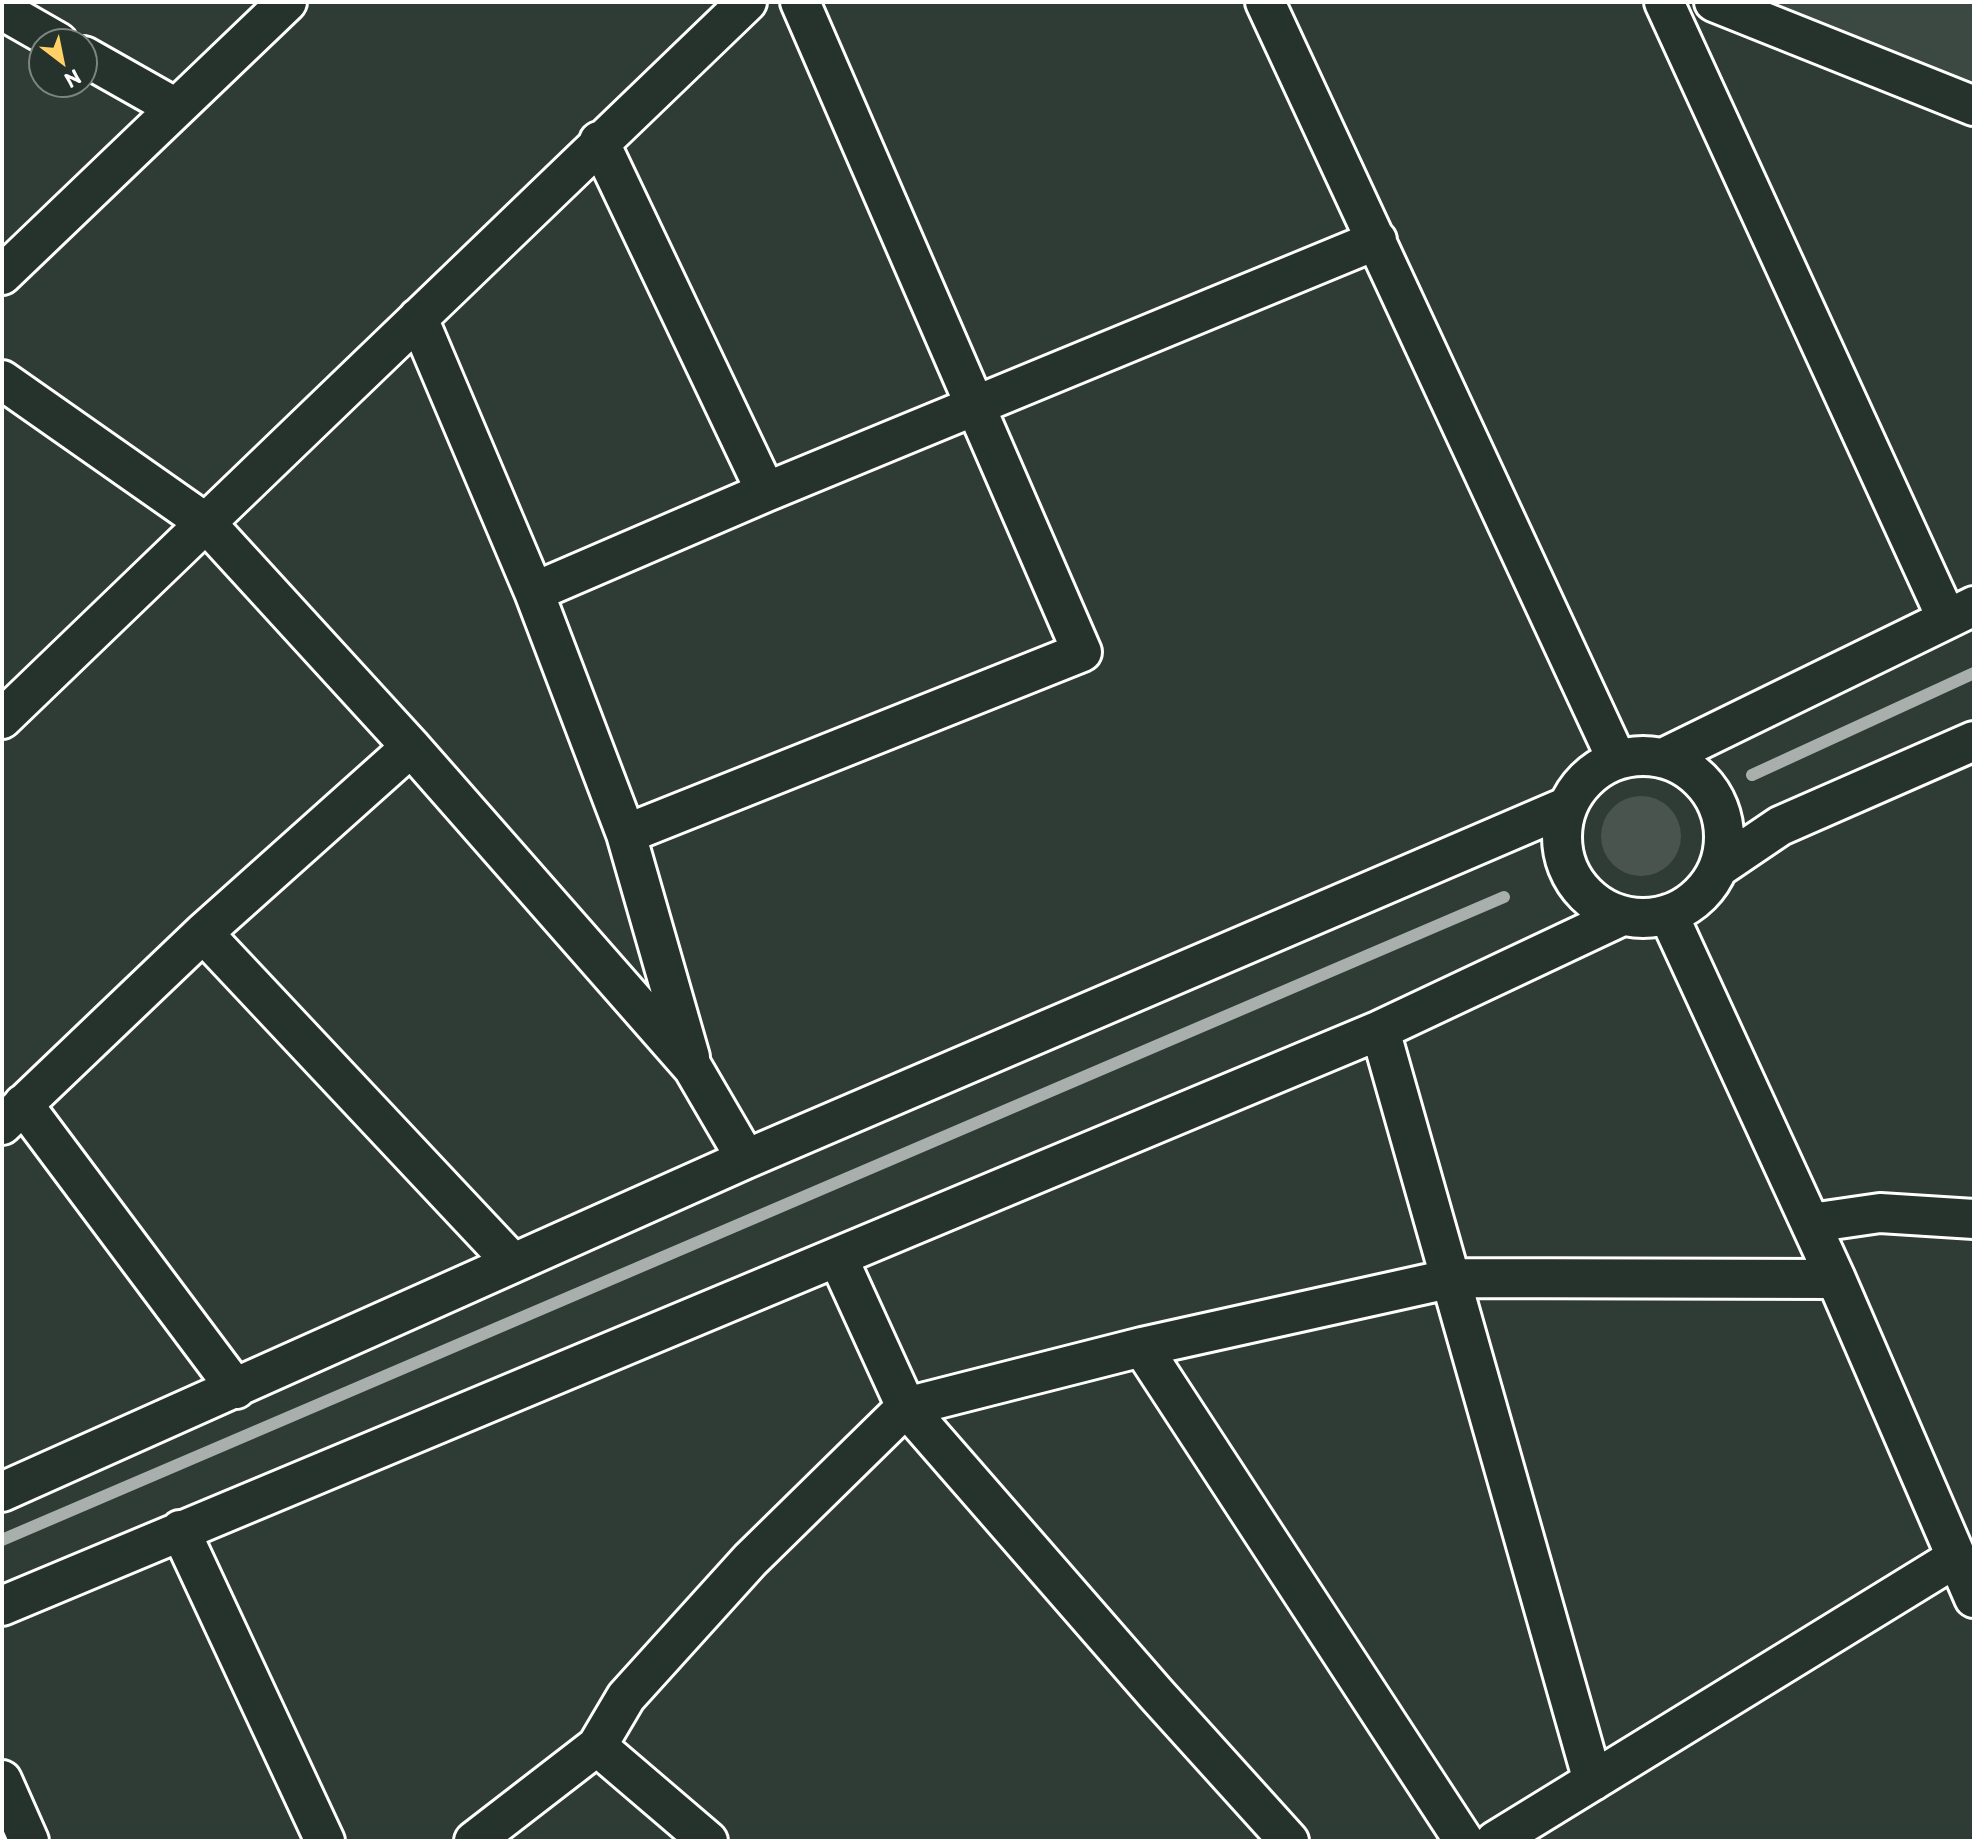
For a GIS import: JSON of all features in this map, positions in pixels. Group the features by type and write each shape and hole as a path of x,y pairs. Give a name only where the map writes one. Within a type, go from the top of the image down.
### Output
{"street":[{"path":"2,275 287,2"},
{"path":"2,719 599,141 747,2"},
{"path":"626,834 1082,652 978,407 800,2"},
{"path":"1265,2 1617,760"},
{"path":"1663,758 1960,613 1664,2"},
{"path":"1714,2 1974,106"},
{"path":"2,10 34,28"},
{"path":"98,65 176,108"},
{"path":"599,141 766,492"},
{"path":"534,592 766,492 978,407 1377,240"},
{"path":"418,318 534,592 626,834 693,1068"},
{"path":"2,380 206,523 411,747 693,1068 746,1159"},
{"path":"1718,868 1780,825 1974,741"},
{"path":"236,1389 13,1114 203,933 411,747"},
{"path":"1640,756 1663,758 1684,767 1702,781 1716,800 1723,822 1724,846 1718,868 1706,888 1689,904 1668,914 1646,918 1622,916 1601,907 1583,892 1570,874 1562,852 1562,829 1568,806 1580,786 1596,771 1617,760 1640,756"},
{"path":"2,1492 746,1159 1568,806"},
{"path":"1668,914 1811,1223 1974,1598"},
{"path":"2,1606 1380,1030 1622,916"},
{"path":"203,933 513,1263"},
{"path":"1380,1030 1453,1278 1593,1781"},
{"path":"1811,1223 1880,1213 1974,1219"},
{"path":"838,1258 906,1407 1157,1695 1289,1841"},
{"path":"474,1841 597,1746 626,1696 750,1560 906,1407 1142,1347 1453,1278 1836,1279"},
{"path":"1142,1347 1464,1841"},
{"path":"180,1530 325,1841"},
{"path":"1495,1841 1957,1557"},
{"path":"597,1746 708,1841"},
{"path":"2,1780 29,1841"}],"shaded area":[{"path":"1764,2 1974,2 1974,91"},
{"path":"1641,796 1656,799 1669,808 1678,821 1681,836 1678,851 1669,864 1656,873 1641,876 1626,873 1613,864 1604,851 1601,836 1604,821 1613,808 1626,799"}],"waterway":[{"path":"1752,775 1974,673"},
{"path":"2,1540 1504,897"}]}
